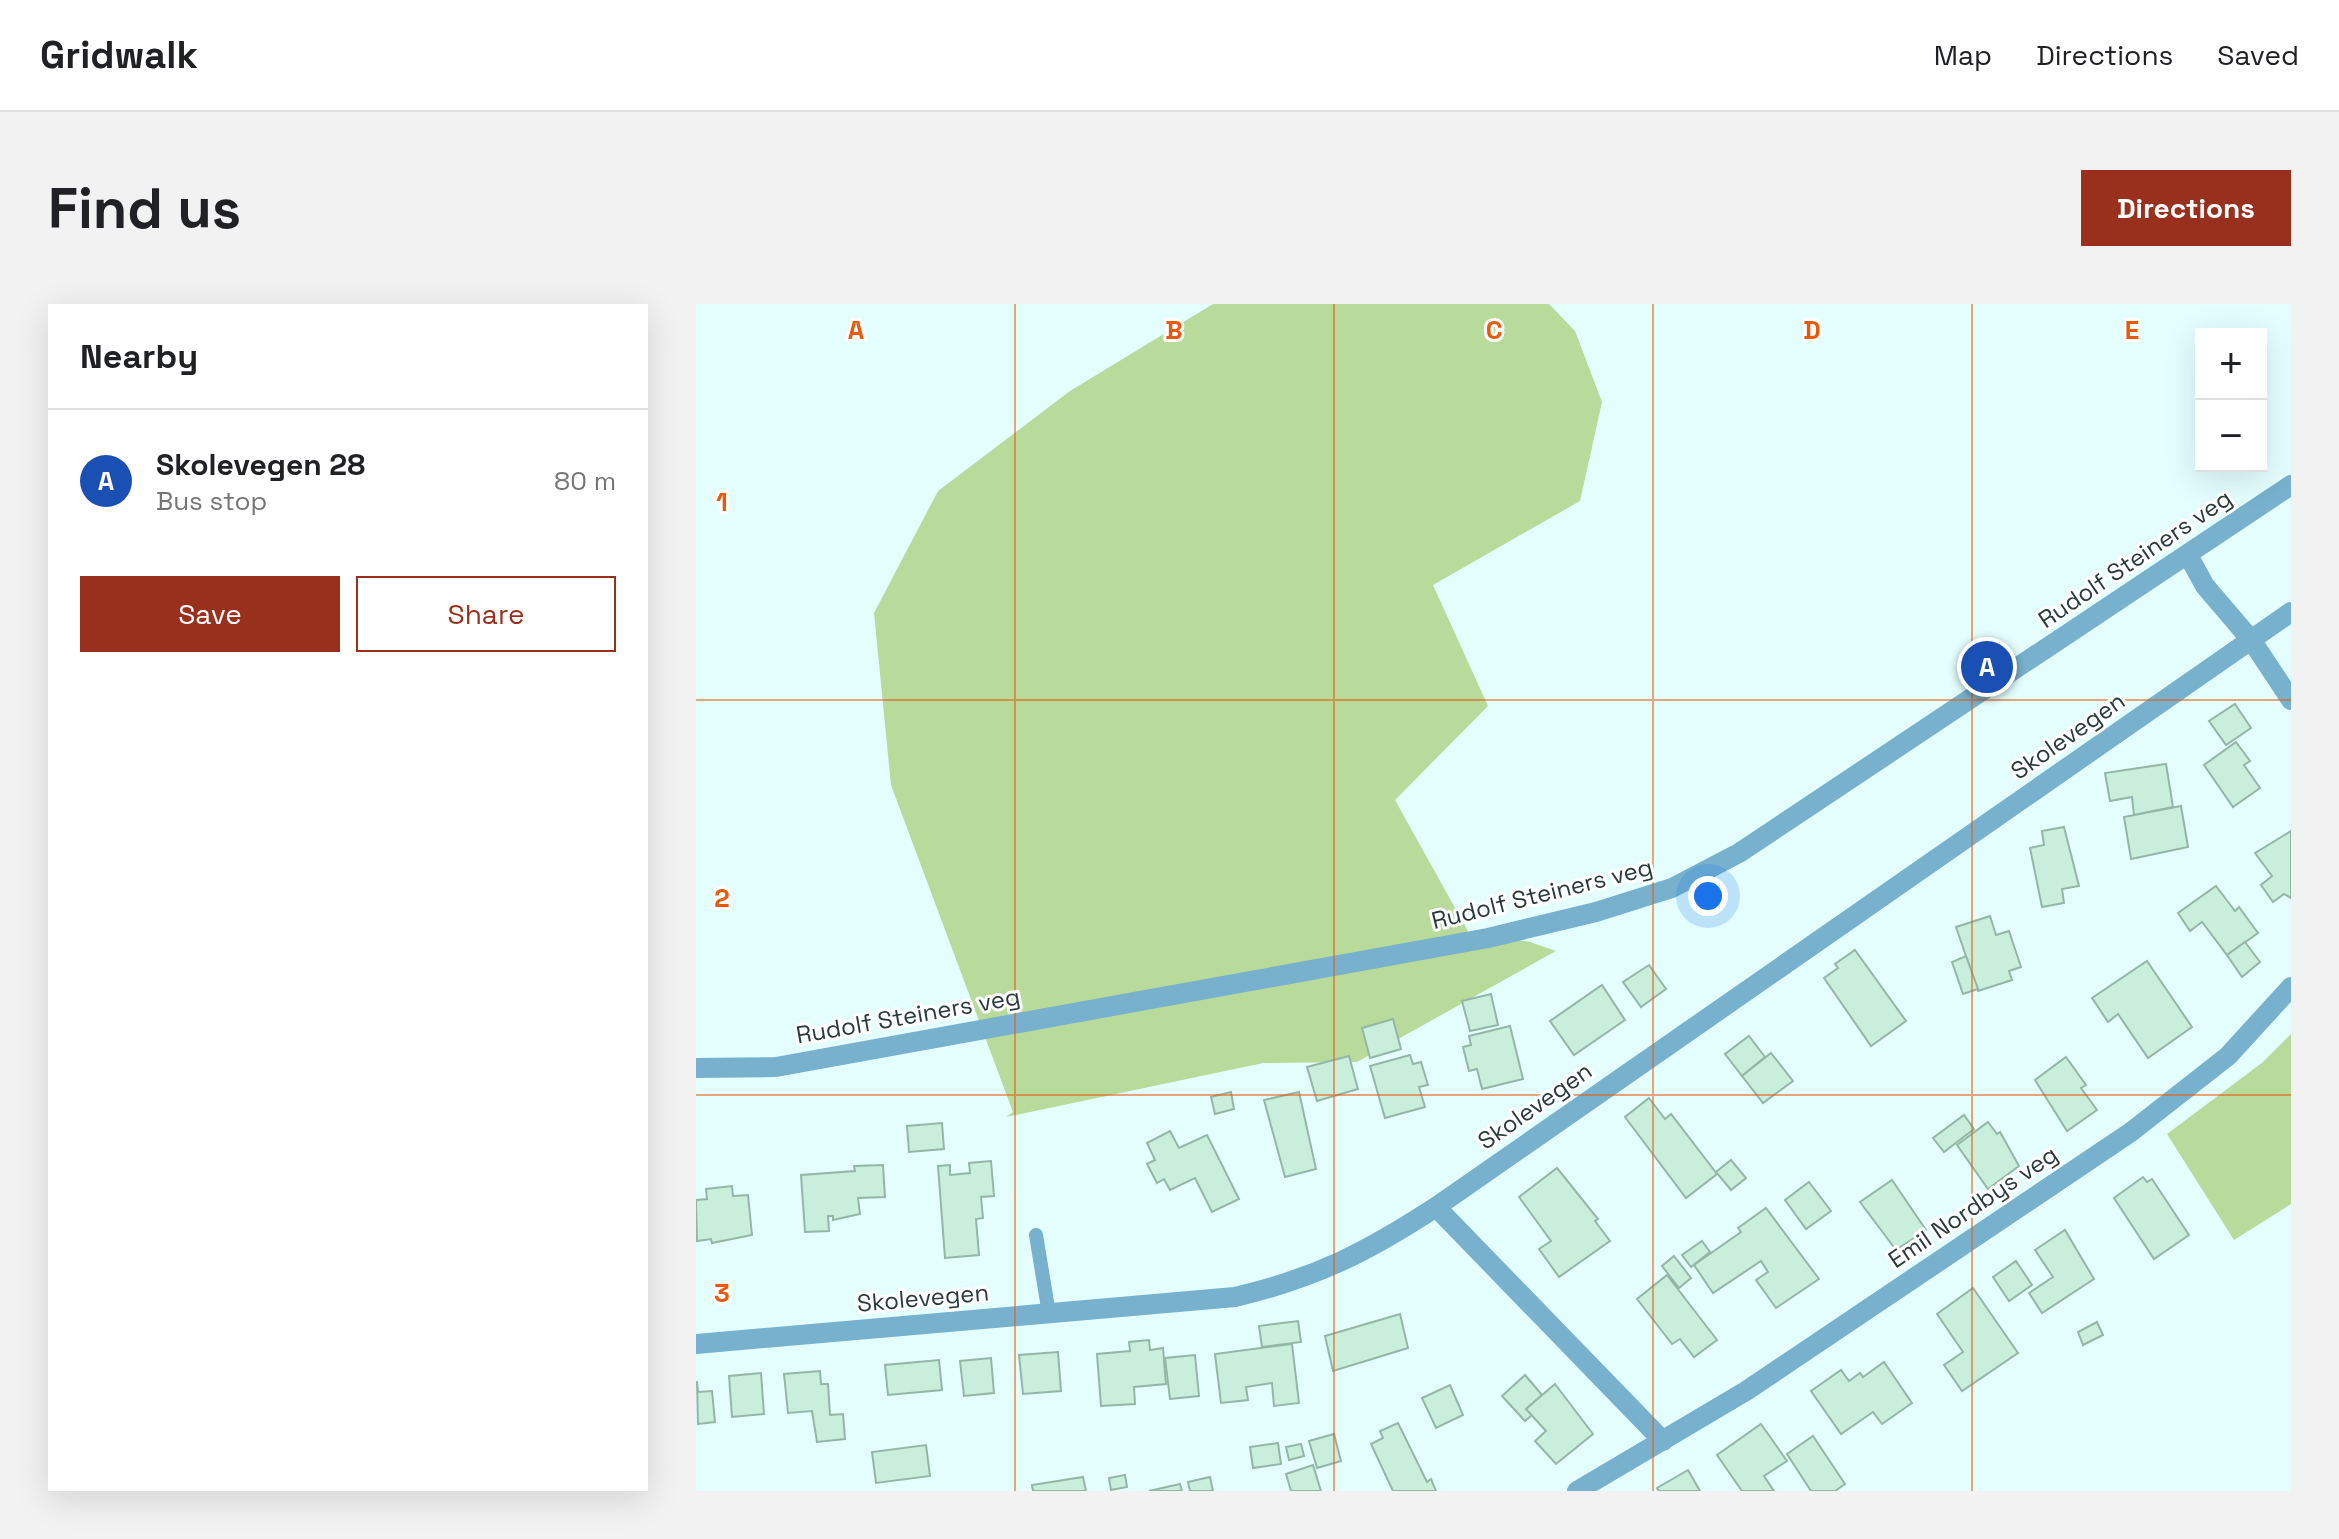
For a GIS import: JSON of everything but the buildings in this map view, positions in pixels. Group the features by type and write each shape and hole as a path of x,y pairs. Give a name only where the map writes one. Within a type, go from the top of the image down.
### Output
{"street":[{"name":"Rudolf Steiners veg","path":"696,1068 776,1067 1473,941 1596,912 1672,888 1790,822 2291,485"},
{"path":"2188,555 2205,586 2252,641 2291,700"},
{"name":"Skolevegen","path":"696,1344 1235,1297 1287,1285 1338,1266 1436,1207 2291,612"},
{"name":"Emil Nordbys veg","path":"1577,1491 1746,1391 2131,1132 2228,1056 2291,987"},
{"path":"1436,1207 1663,1441"}],"lane":[{"path":"1036,1235 1049,1314"}],"green space":[{"path":"1213,304 1549,304 1575,331 1602,402 1580,501 1433,585 1488,706 1395,800 1469,933 1530,942 1556,951 1357,1062 1263,1063 1006,1117 1013,1112 891,785 874,613 938,491 1070,391"},
{"path":"2291,1034 2291,1204 2234,1240 2167,1134 2263,1062"}],"place":[{"name":"Skolevegen 28","path":"1987,667"}]}
